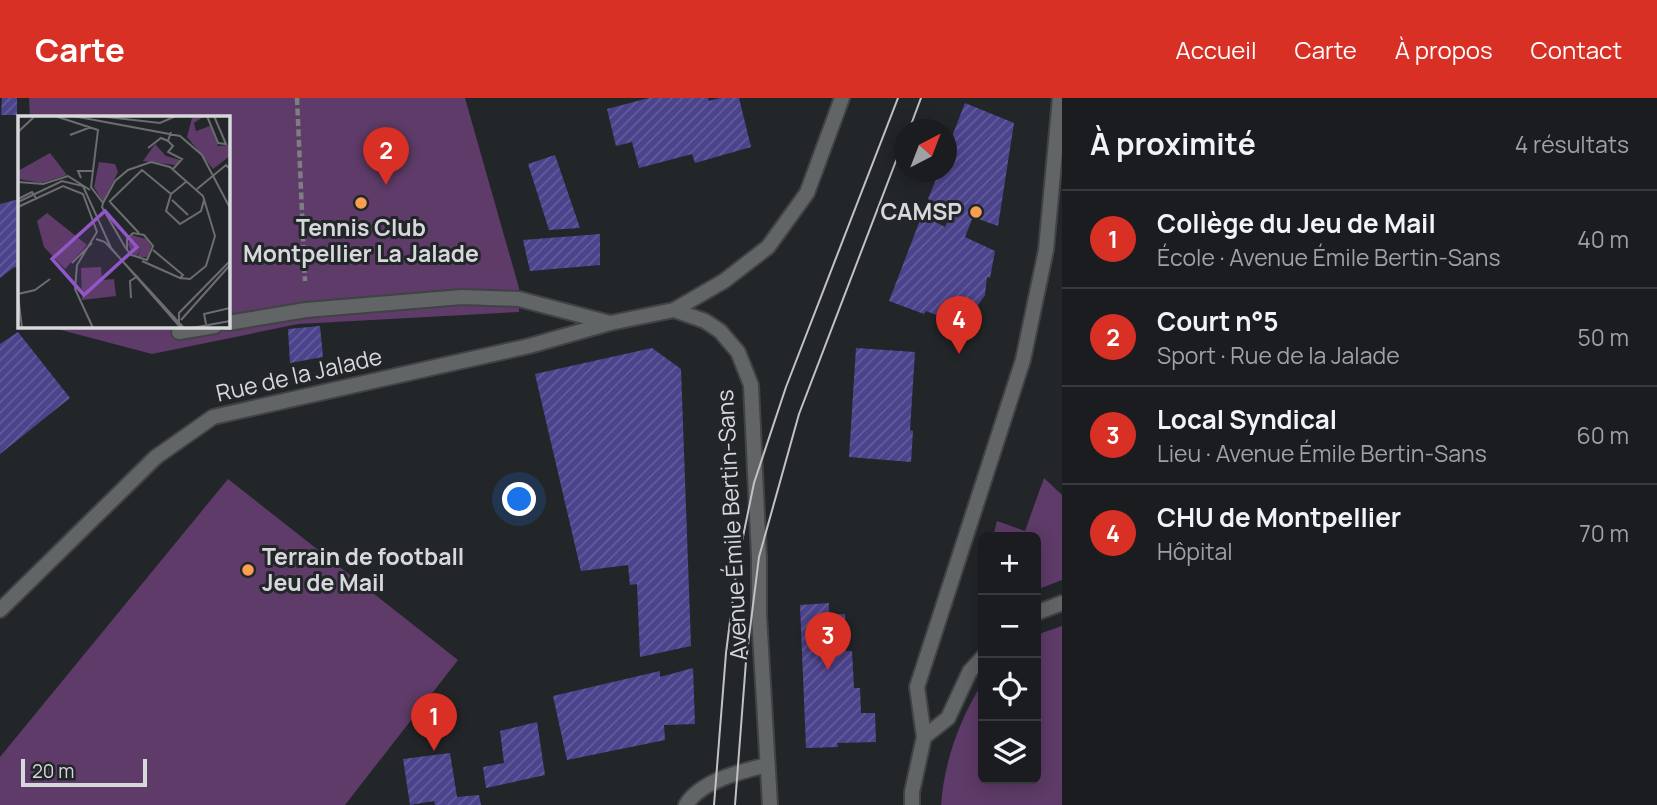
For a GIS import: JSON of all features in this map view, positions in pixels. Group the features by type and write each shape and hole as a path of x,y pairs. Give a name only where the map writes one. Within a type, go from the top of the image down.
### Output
{"street":[{"path":"674,310 724,281 768,247 807,193 842,98"},
{"path":"912,805 912,792 924,737 916,687 1025,348 1046,250 1060,98"},
{"path":"229,323 306,310 410,299 462,297 519,299 610,323"},
{"name":"Rue de la Jalade","path":"0,610 156,457 213,416 529,346 610,323 674,310"},
{"name":"Avenue Émile Bertin-Sans","path":"674,310 705,321 720,331 738,352 751,385 770,805"},
{"path":"179,332 209,327"},
{"path":"1041,611 1062,603"},
{"path":"924,737 948,718 970,671 982,658"},
{"path":"686,805 715,782 736,772 767,765"}],"path":[{"path":"297,98 306,310"}],"shaded area":[{"name":"Tennis Club Montpellier La Jalade","path":"29,98 465,98 519,288 519,312 298,324 152,354 50,327 229,327 229,116 30,116"},
{"path":"1044,478 1062,495 1062,580 1041,588 1041,532 994,532 997,521 1025,531"},
{"name":"Terrain de football Jeu de Mail","path":"228,479 458,660 345,805 0,805 0,757"},
{"path":"1062,626 1062,805 941,805 954,741 978,691 978,784 1041,784 1041,633"}],"building":[{"path":"2,98 17,98 17,115 1,115"},
{"path":"649,98 708,98 709,101 739,98 751,147 695,163 692,154 639,168 632,142 616,146 607,109"},
{"name":"CAMSP","path":"965,103 1014,123 998,226 973,217 965,237 995,251 985,295 966,317 947,319 889,301 922,215 945,227 953,209 928,199 935,182 957,182 957,124"},
{"path":"555,155 580,228 549,230 528,164"},
{"path":"18,199 18,266 0,278 0,204"},
{"path":"600,234 600,265 530,271 523,240"},
{"path":"320,326 323,357 290,363 288,329"},
{"path":"18,332 70,398 0,454 0,344"},
{"path":"652,348 681,369 691,646 640,657 637,584 630,585 628,565 581,571 535,374"},
{"path":"856,348 915,352 910,430 913,431 911,462 849,457"},
{"path":"829,603 829,615 845,614 846,651 852,651 854,688 860,688 861,713 875,713 876,742 837,743 838,747 806,748 800,605"},
{"path":"693,668 695,724 664,725 665,740 567,760 553,696 660,671 660,677"},
{"path":"537,722 545,775 486,788 483,767 504,763 500,731"},
{"path":"450,753 457,797 479,795 481,805 435,805 434,801 410,805 403,759"}],"tram line":[{"path":"714,805 726,653 737,566 754,483 786,387 898,98"},
{"path":"913,119 921,98"},
{"path":"735,805 746,661 759,557 799,414 894,166"}],"place":[{"name":"Court n°5","path":"386,185"},
{"name":"Tennis Club Montpellier La Jalade","path":"361,203"},
{"name":"CAMSP","path":"976,212"},
{"name":"CHU de Montpellier","path":"959,354"},
{"name":"Terrain de football Jeu de Mail","path":"248,570"},
{"name":"Local Syndical","path":"828,670"},
{"name":"Collège du Jeu de Mail","path":"434,751"}]}
